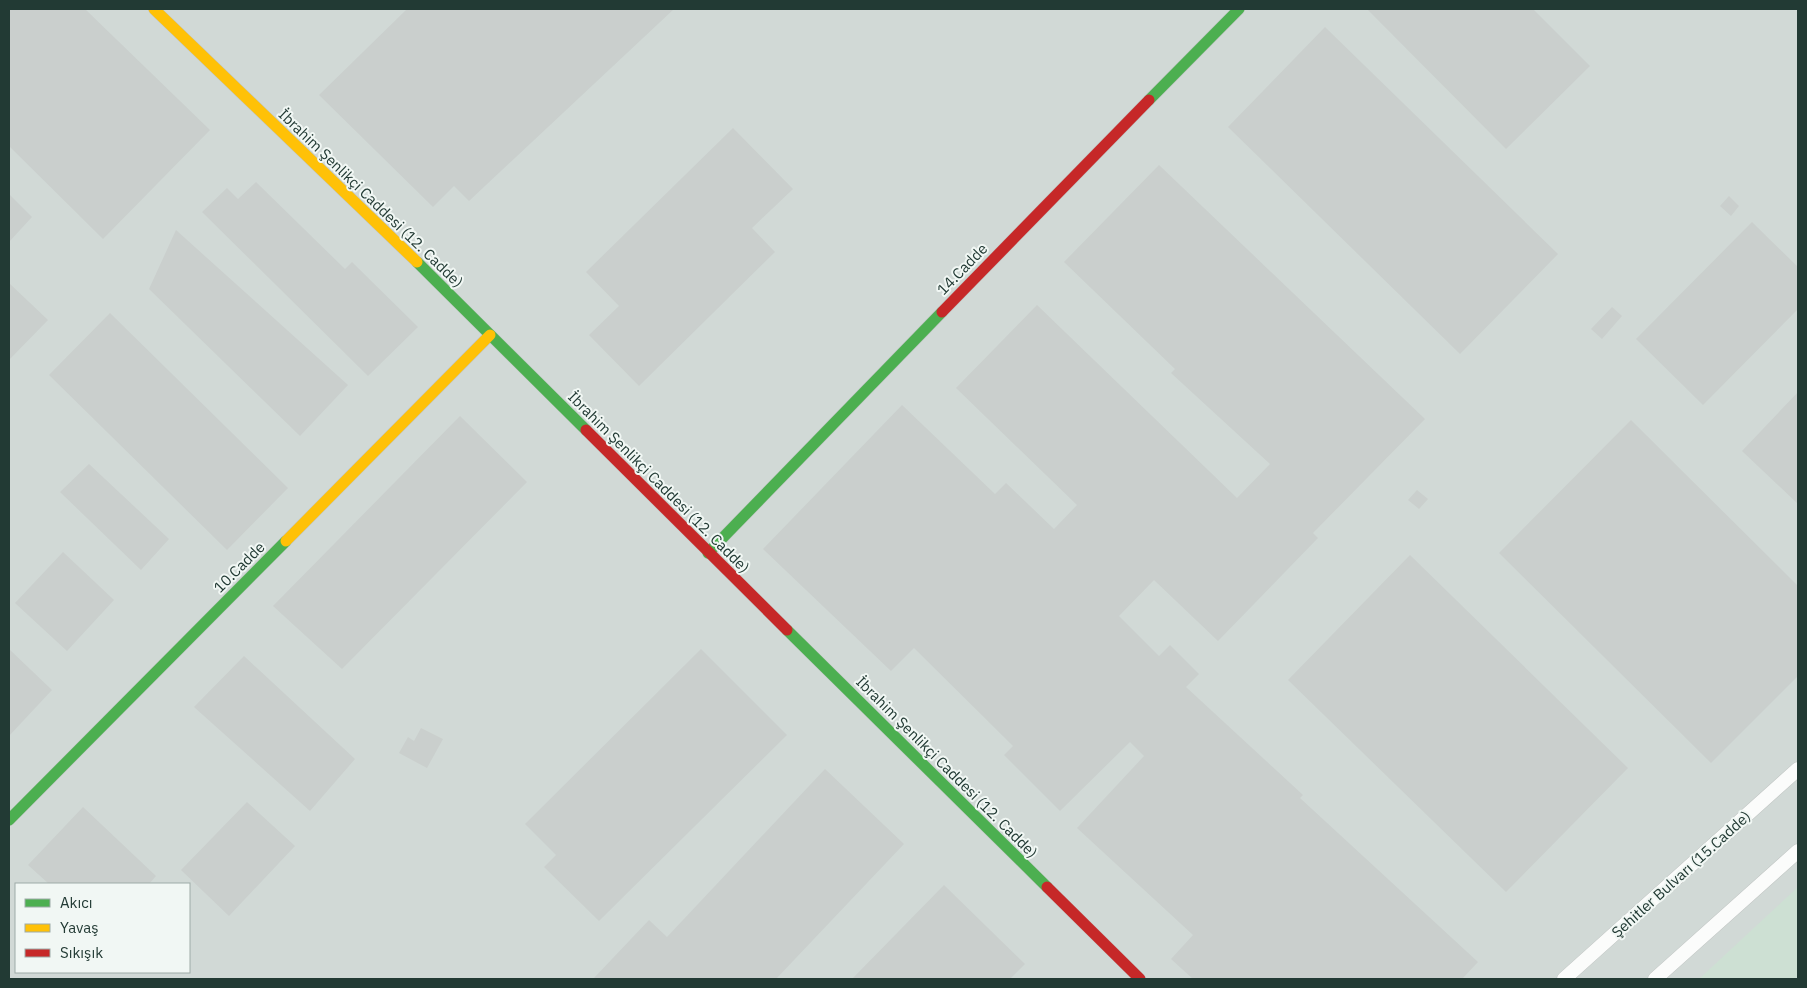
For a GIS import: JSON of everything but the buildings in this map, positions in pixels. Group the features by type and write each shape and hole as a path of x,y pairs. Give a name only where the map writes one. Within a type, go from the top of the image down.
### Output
{"street":[{"name":"İbrahim Şenlikçi Caddesi (12. Cadde)","path":"154,9 404,250 1140,979"},
{"name":"14.Cadde","path":"708,553 1238,9"},
{"name":"10.Cadde","path":"9,820 490,335"},
{"name":"Şehitler Bulvarı (15.Cadde)","path":"1564,979 1798,769"},
{"path":"1655,979 1798,851"}],"shaded area":[{"path":"9,9 1798,9 1798,979 9,979"}],"green space":[{"path":"1798,887 1798,979 1699,979"}],"traffic: fast":[{"path":"1149,100 1239,9"},
{"path":"417,262 586,430"},
{"path":"708,553 942,312"},
{"path":"9,820 286,541"},
{"path":"787,630 1047,887"}],"traffic: slow":[{"path":"154,9 417,262"},
{"path":"286,541 490,335"}],"traffic: jam":[{"path":"942,312 1149,100"},
{"path":"586,430 787,630"},
{"path":"1047,887 1140,979"}]}
